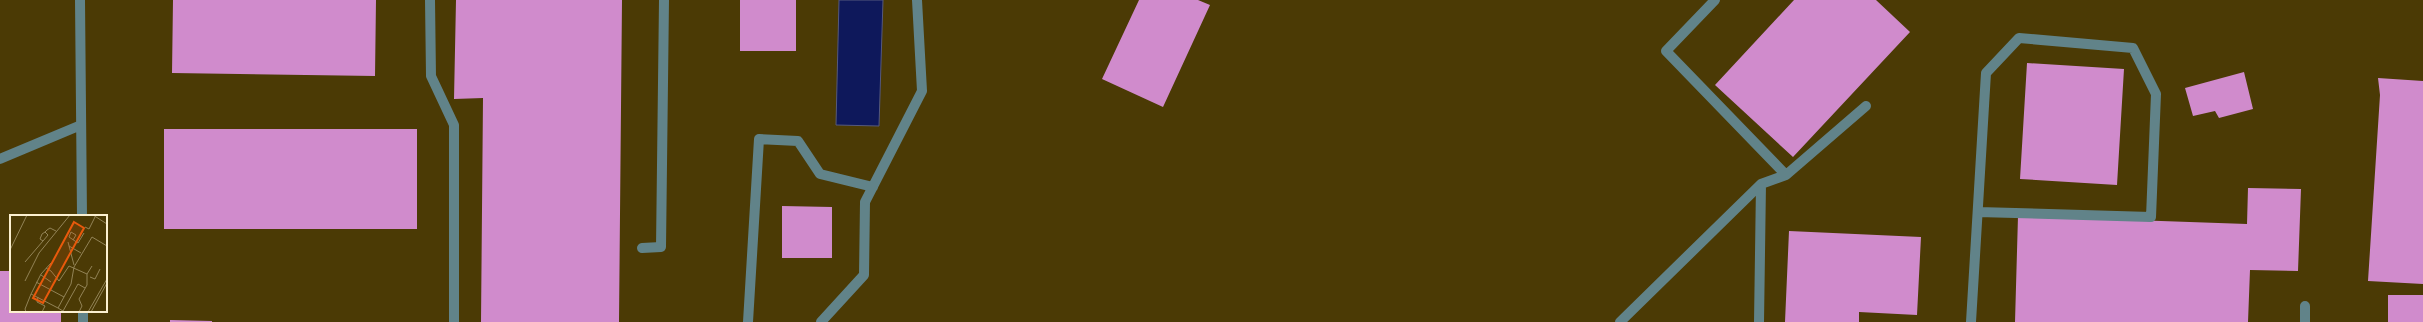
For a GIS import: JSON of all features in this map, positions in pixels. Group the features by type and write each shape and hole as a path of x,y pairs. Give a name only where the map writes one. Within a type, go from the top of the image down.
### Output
{"lane":[{"path":"80,0 82,215"},
{"path":"430,0 431,76 454,125 454,322"},
{"path":"642,248 661,247 664,0"},
{"path":"820,322 864,276 865,202 922,90 917,0"},
{"path":"1716,0 1666,51 1786,175"},
{"path":"1971,322 1986,73 2019,38 2133,48 2156,94 2151,216 1978,212"},
{"path":"1620,322 1761,184 1786,175 1866,106"},
{"path":"0,159 81,125"},
{"path":"748,322 759,139 798,141 820,174 873,187"},
{"path":"1759,322 1761,184"},
{"path":"2305,306 2305,322"}],"shaded area":[{"path":"839,0 883,0 879,126 836,125"}],"building":[{"path":"173,0 376,0 375,76 172,73"},
{"path":"456,0 622,0 619,322 481,322 483,98 454,99"},
{"path":"740,0 796,0 796,51 740,51"},
{"path":"1139,0 1198,0 1210,5 1163,107 1102,79"},
{"path":"1794,0 1876,0 1910,32 1793,157 1715,85"},
{"path":"2027,63 2124,69 2117,185 2020,179"},
{"path":"2244,72 2253,109 2219,118 2215,111 2193,116 2185,88"},
{"path":"2378,78 2423,81 2423,284 2368,281 2380,95"},
{"path":"164,129 417,129 417,229 164,229"},
{"path":"2248,188 2301,189 2298,271 2250,270 2248,322 2015,322 2018,216 2247,224"},
{"path":"782,206 832,207 832,258 782,258"},
{"path":"1789,231 1921,237 1917,315 1859,312 1859,322 1785,322"},
{"path":"0,271 10,271 10,312 61,312 61,322 0,322"},
{"path":"2388,295 2423,295 2423,322 2388,322"},
{"path":"170,320 212,321 212,322 170,322"}]}
